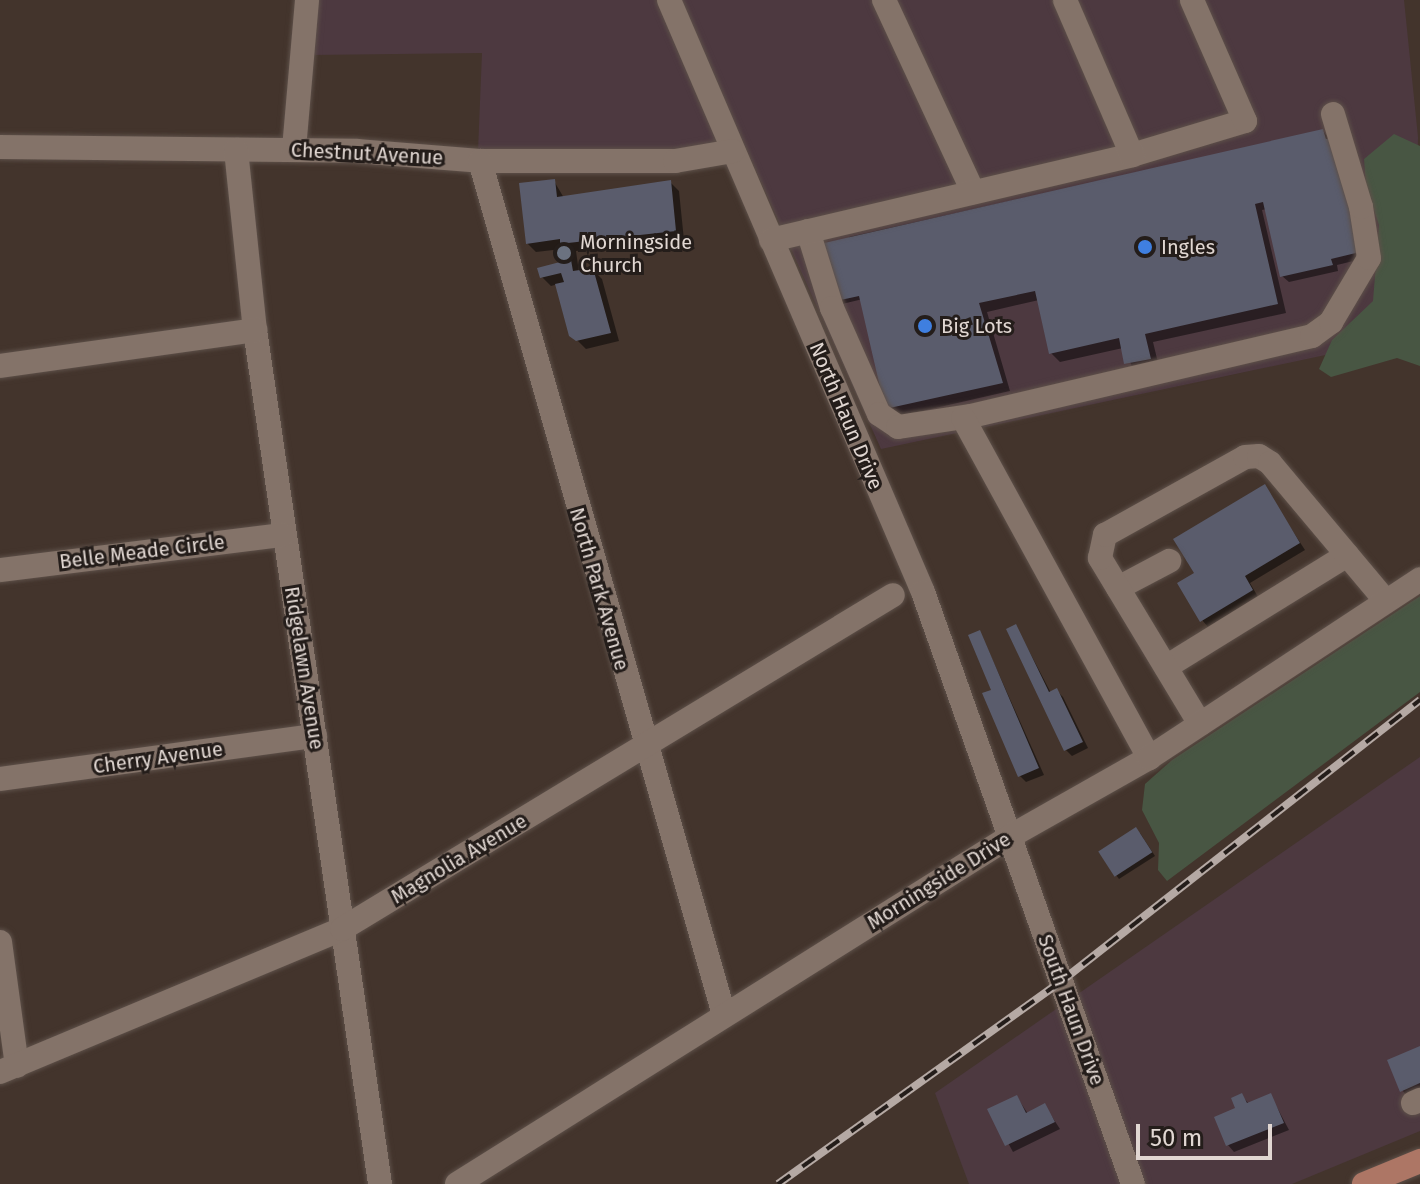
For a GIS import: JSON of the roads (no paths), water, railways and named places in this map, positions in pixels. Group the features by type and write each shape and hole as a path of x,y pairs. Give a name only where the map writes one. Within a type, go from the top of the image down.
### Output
{"main road":[{"path":"1364,1184 1420,1161"}],"street":[{"path":"294,149 307,0"},
{"name":"North Haun Drive","path":"669,0 923,592 1011,836"},
{"path":"884,0 973,192"},
{"path":"1065,0 1132,155"},
{"path":"771,240 1132,155 1245,121 1192,0"},
{"path":"808,231 832,308 879,414 898,427 963,418 1312,336 1331,322 1369,258 1361,207 1333,114"},
{"name":"Chestnut Avenue","path":"0,147 294,149 480,161 675,161 733,151"},
{"name":"Ridgelawn Avenue","path":"236,150 255,330 283,535 380,1184"},
{"name":"North Park Avenue","path":"480,161 645,748 724,1015"},
{"path":"0,366 255,330"},
{"path":"963,418 1149,758"},
{"path":"1200,724 1100,558 1105,535 1245,457 1270,463 1386,601"},
{"name":"Belle Meade Circle","path":"0,570 283,535"},
{"path":"1166,667 1347,555"},
{"path":"1118,588 1169,561"},
{"name":"Morningside Drive","path":"457,1184 1011,836 1149,758 1420,579"},
{"name":"Magnolia Avenue","path":"8,1069 342,929 893,595"},
{"name":"Cherry Avenue","path":"0,779 315,736"},
{"name":"South Haun Drive","path":"1011,836 1133,1184"},
{"path":"0,942 8,1069"}],"railway":[{"path":"778,1184 1059,983 1420,700"}],"place":[{"name":"Ingles","path":"1145,247"},
{"name":"Morningside Church","path":"564,253"},
{"name":"Big Lots","path":"925,326"}]}
